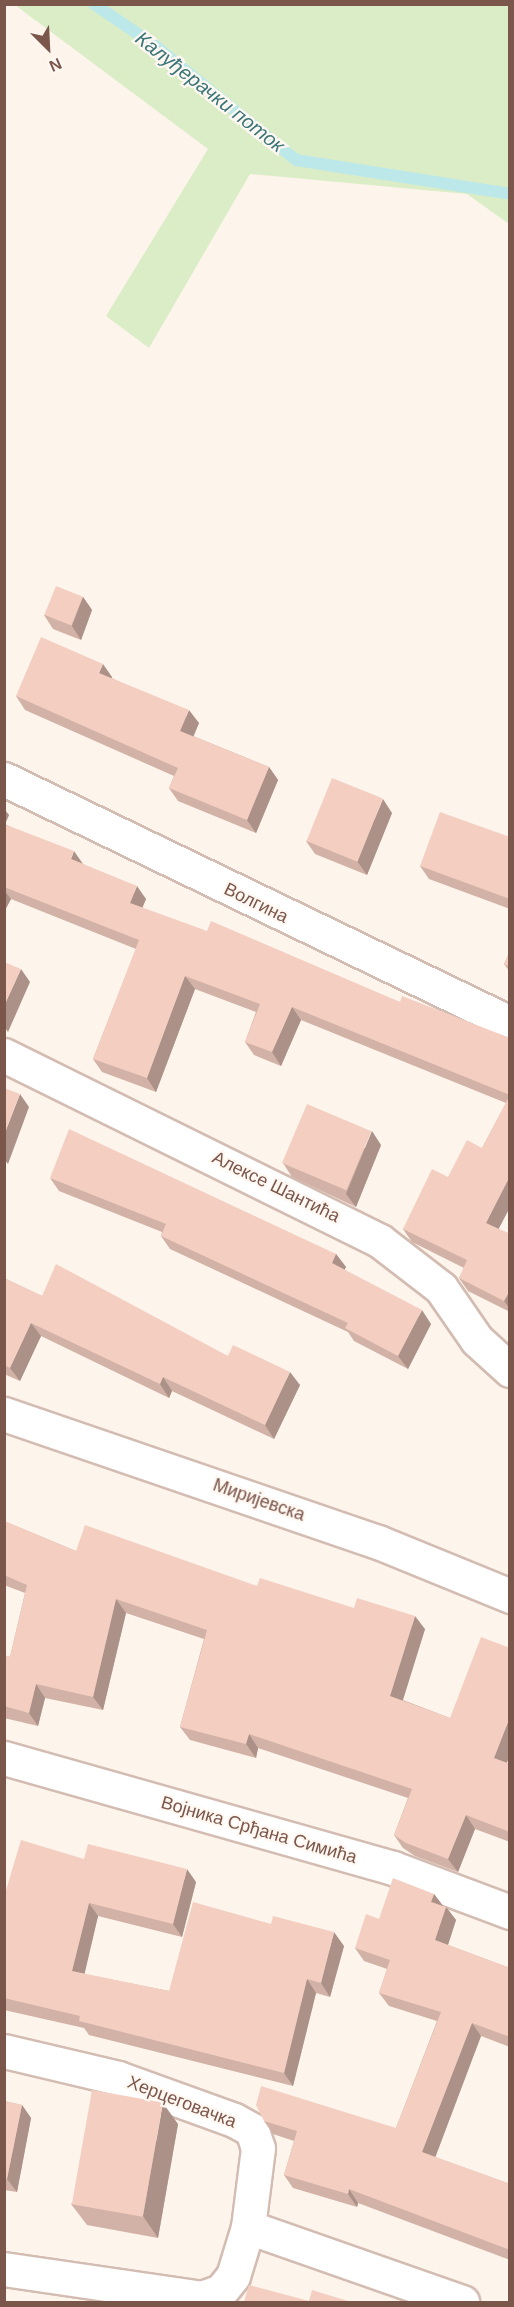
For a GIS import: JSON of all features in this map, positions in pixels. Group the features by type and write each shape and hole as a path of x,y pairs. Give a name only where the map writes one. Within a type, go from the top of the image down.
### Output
{"street":[{"name":"Волгина","path":"4,779 510,1023"},
{"name":"Алексе Шантића","path":"4,1055 380,1241 441,1288 477,1340 510,1370"},
{"name":"Миријевска","path":"4,1414 378,1542 510,1596"},
{"name":"Војника Срђана Симића","path":"4,1758 393,1868 510,1912"},
{"name":"Херцеговачка","path":"4,2051 118,2078 252,2130 258,2148 248,2227"},
{"path":"4,2269 202,2298 221,2291 233,2276 248,2227 462,2302"}],"green space":[{"path":"15,5 509,5 509,224 467,194 250,174 149,348 106,316 208,149"}],"building":[{"path":"56,586 83,597 71,626 44,615"},
{"path":"41,637 103,664 99,673 189,710 180,731 269,767 247,820 169,788 178,768 16,696"},
{"path":"332,778 383,799 358,862 307,841"},
{"path":"440,812 510,837 510,899 420,866"},
{"path":"4,824 74,851 71,859 137,886 130,903 207,931 211,921 400,1002 402,996 510,1038 510,1095 292,1007 272,1052 245,1042 260,1004 185,976 147,1078 93,1059 139,940 4,887"},
{"path":"510,951 510,967 504,964"},
{"path":"4,962 21,969 4,1006"},
{"path":"4,1088 20,1094 4,1135"},
{"path":"510,1095 510,1176 486,1223 510,1234 510,1295 508,1294 504,1301 459,1278 467,1260 403,1229 432,1169 448,1177 467,1140 482,1148"},
{"path":"307,1104 371,1131 346,1190 282,1163"},
{"path":"69,1129 336,1254 332,1263 422,1310 398,1356 345,1328 348,1323 161,1236 166,1224 50,1178"},
{"path":"56,1264 228,1356 233,1345 290,1372 265,1425 163,1377 160,1384 31,1323 10,1368 4,1365 4,1278 42,1296"},
{"path":"4,1521 76,1551 85,1525 257,1586 260,1578 354,1608 357,1598 415,1616 390,1696 450,1718 481,1637 510,1648 510,1717 494,1758 510,1764 510,1832 466,1815 448,1859 406,1843 394,1835 412,1789 249,1734 246,1744 180,1727 207,1630 116,1599 93,1697 36,1684 29,1713 4,1706 4,1655 10,1657 27,1585 4,1575"},
{"path":"21,1840 84,1859 88,1844 187,1869 173,1924 89,1903 72,1971 169,1991 193,1902 271,1924 273,1916 334,1932 321,1983 307,1979 284,2073 79,2021 80,2016 4,1998 4,1897"},
{"path":"393,1878 434,1894 431,1902 446,1907 435,1940 510,1968 510,2037 472,2023 422,2152 510,2184 510,2250 349,2189 348,2194 284,2175 297,2131 264,2121 256,2105 261,2086 396,2128 441,2012 379,1993 390,1960 355,1948 366,1914 379,1919"},
{"path":"92,2090 163,2103 143,2217 72,2204"},
{"path":"4,2101 22,2105 7,2179 4,2179"},
{"path":"249,2285 309,2301 312,2290 348,2302 244,2302"}],"waterway":[{"name":"Калуђерачки поток","path":"94,4 154,45 296,160 510,194"}]}
